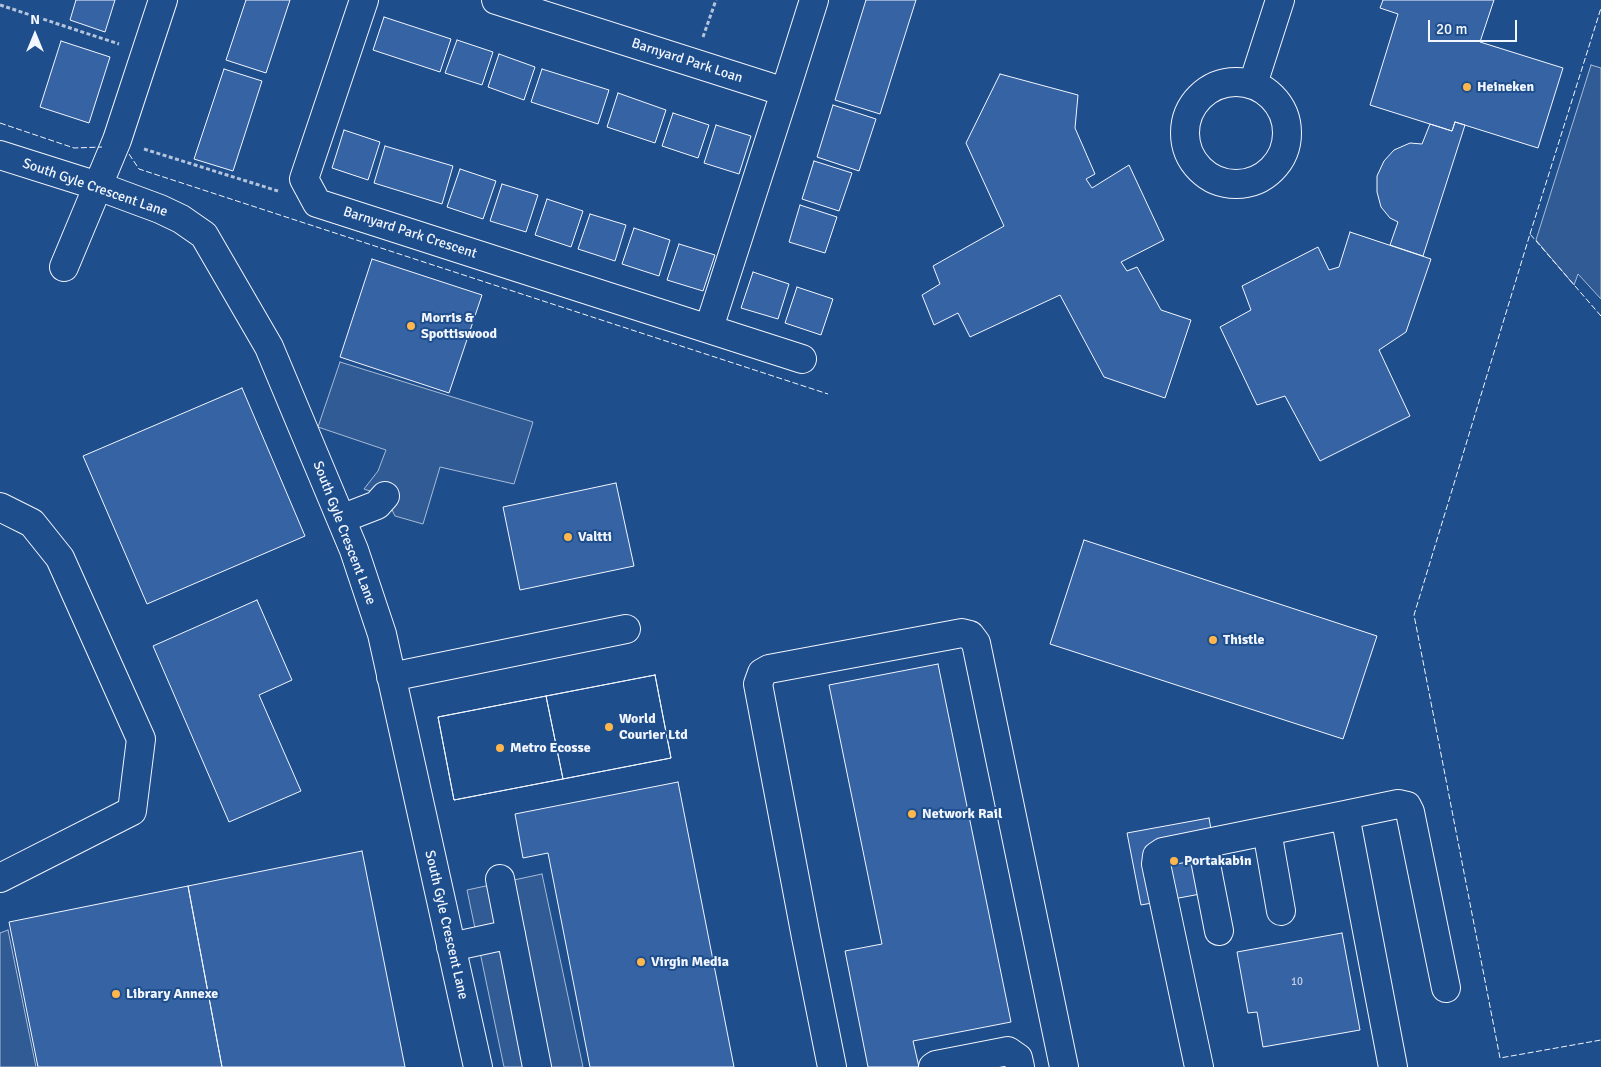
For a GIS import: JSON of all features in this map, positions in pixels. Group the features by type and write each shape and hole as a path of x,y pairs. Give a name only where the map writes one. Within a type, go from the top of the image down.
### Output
{"street":[{"path":"64,267 117,140 163,0"},
{"path":"310,189 304,179 364,0"},
{"name":"Barnyard Park Loan","path":"496,0 785,92"},
{"path":"709,328 814,0"},
{"path":"1253,84 1280,0"},
{"name":"South Gyle Crescent Lane","path":"0,155 98,186 181,218 204,235 269,347 354,550 382,634 478,1067"},
{"name":"Barnyard Park Crescent","path":"310,189 317,203 709,328 802,360"},
{"path":"341,519 377,505 386,496"},
{"path":"0,507 32,523 60,558 141,739 132,812 0,878"},
{"path":"391,677 626,629"},
{"path":"832,1067 758,684 762,672 769,668 962,633 970,635 976,643 1064,1067"},
{"path":"1199,1067 1156,864 1157,856 1163,852 1398,804 1406,806 1410,812 1446,988"},
{"path":"1346,815 1393,1067"},
{"path":"1267,831 1281,911"},
{"path":"1202,844 1219,931"},
{"path":"500,879 537,1067"},
{"path":"451,948 511,934"},
{"path":"933,1067 1008,1051 1018,1058 1020,1067"}],"path":[{"path":"694,63 716,0"},
{"path":"0,5 146,53"},
{"path":"117,140 288,194 310,189"}],"shaded area":[{"path":"1591,65 1601,68 1601,299 1578,274 1574,285 1536,240"},
{"path":"340,362 533,422 514,484 440,467 423,524 395,516 385,496 364,489 378,471 386,450 318,427"},
{"path":"542,874 583,1067 504,1067 467,890"},
{"path":"8,930 36,1067 0,1067 0,933"}],"building":[{"path":"76,0 115,0 105,32 70,20"},
{"path":"246,0 290,0 266,73 226,60"},
{"path":"866,0 916,0 880,114 835,100"},
{"name":"Heineken","path":"1383,0 1494,0 1480,42 1563,68 1538,148 1455,122 1452,131 1370,105 1398,14 1380,8"},
{"path":"384,17 451,39 440,72 373,50"},
{"path":"457,40 493,52 482,85 445,73"},
{"path":"61,41 110,57 89,123 40,107"},
{"path":"499,54 535,67 524,100 488,87"},
{"path":"224,69 262,81 233,171 194,159"},
{"path":"542,69 609,90 598,124 531,102"},
{"path":"1000,74 1078,95 1075,128 1095,174 1086,179 1092,188 1129,165 1164,240 1121,262 1127,271 1137,267 1161,310 1191,320 1165,398 1104,377 1060,295 970,337 958,313 934,325 922,295 940,284 933,266 1004,226 966,143"},
{"path":"618,93 666,110 655,143 607,127"},
{"path":"833,105 876,119 859,171 817,157"},
{"path":"673,113 709,125 698,158 662,146"},
{"path":"1455,122 1465,125 1423,256 1390,245 1398,222 1390,218 1381,207 1377,192 1377,176 1384,161 1394,150 1410,143 1422,144 1430,124 1452,131"},
{"path":"716,125 751,136 739,174 704,163"},
{"path":"344,130 380,142 368,180 332,168"},
{"path":"385,146 453,166 442,204 374,183"},
{"path":"814,161 852,173 839,211 802,199"},
{"path":"460,169 496,181 483,219 447,207"},
{"path":"502,184 538,195 526,232 490,221"},
{"path":"547,199 583,211 571,247 535,235"},
{"path":"800,205 837,217 825,253 789,242"},
{"path":"590,214 626,225 615,261 578,249"},
{"path":"634,228 670,240 659,276 622,264"},
{"path":"1350,232 1431,259 1406,332 1379,350 1410,416 1320,461 1285,396 1257,405 1220,327 1251,310 1242,286 1318,247 1329,270 1339,267"},
{"path":"679,244 715,255 703,291 667,280"},
{"name":"Morris & Spottiswood","path":"372,259 482,295 449,393 340,357"},
{"path":"753,272 789,284 778,319 741,308"},
{"path":"797,287 833,299 821,335 785,323"},
{"path":"242,388 305,536 147,604 83,456"},
{"name":"Valtti","path":"616,483 634,566 520,590 503,507"},
{"name":"Thistle","path":"1084,540 1377,636 1343,739 1050,644"},
{"path":"257,600 292,680 259,695 301,791 229,822 153,646"},
{"name":"Network Rail","path":"938,664 1011,1022 913,1041 919,1067 868,1067 845,951 882,944 829,685"},
{"path":"655,675 671,758 454,800 438,717"},
{"name":"World Courier Ltd","path":"655,675 671,758 563,779 546,696"},
{"name":"Metro Ecosse","path":"546,696 563,779 454,800 438,717"},
{"name":"Virgin Media","path":"678,782 734,1067 590,1067 548,853 523,858 515,814"},
{"name":"Portakabin","path":"1209,818 1222,890 1141,905 1127,833"},
{"path":"362,851 405,1067 222,1067 188,886"},
{"name":"Library Annexe","path":"188,886 222,1067 38,1067 9,922"},
{"path":"1342,933 1360,1030 1263,1047 1257,1012 1248,1013 1237,952"}],"fence":[{"path":"1530,234 1601,8"},
{"path":"0,123 74,148 102,147"},
{"path":"129,154 139,169 828,394"},
{"path":"1601,316 1530,234 1414,615 1500,1058 1601,1040"}],"place":[{"name":"Heineken","path":"1467,87"},
{"name":"Morris & Spottiswood","path":"411,326"},
{"name":"Valtti","path":"568,537"},
{"name":"Thistle","path":"1213,640"},
{"name":"World Courier Ltd","path":"609,727"},
{"name":"Metro Ecosse","path":"500,748"},
{"name":"Network Rail","path":"912,814"},
{"name":"Portakabin","path":"1174,861"},
{"name":"Virgin Media","path":"641,962"},
{"name":"Library Annexe","path":"116,994"}]}
